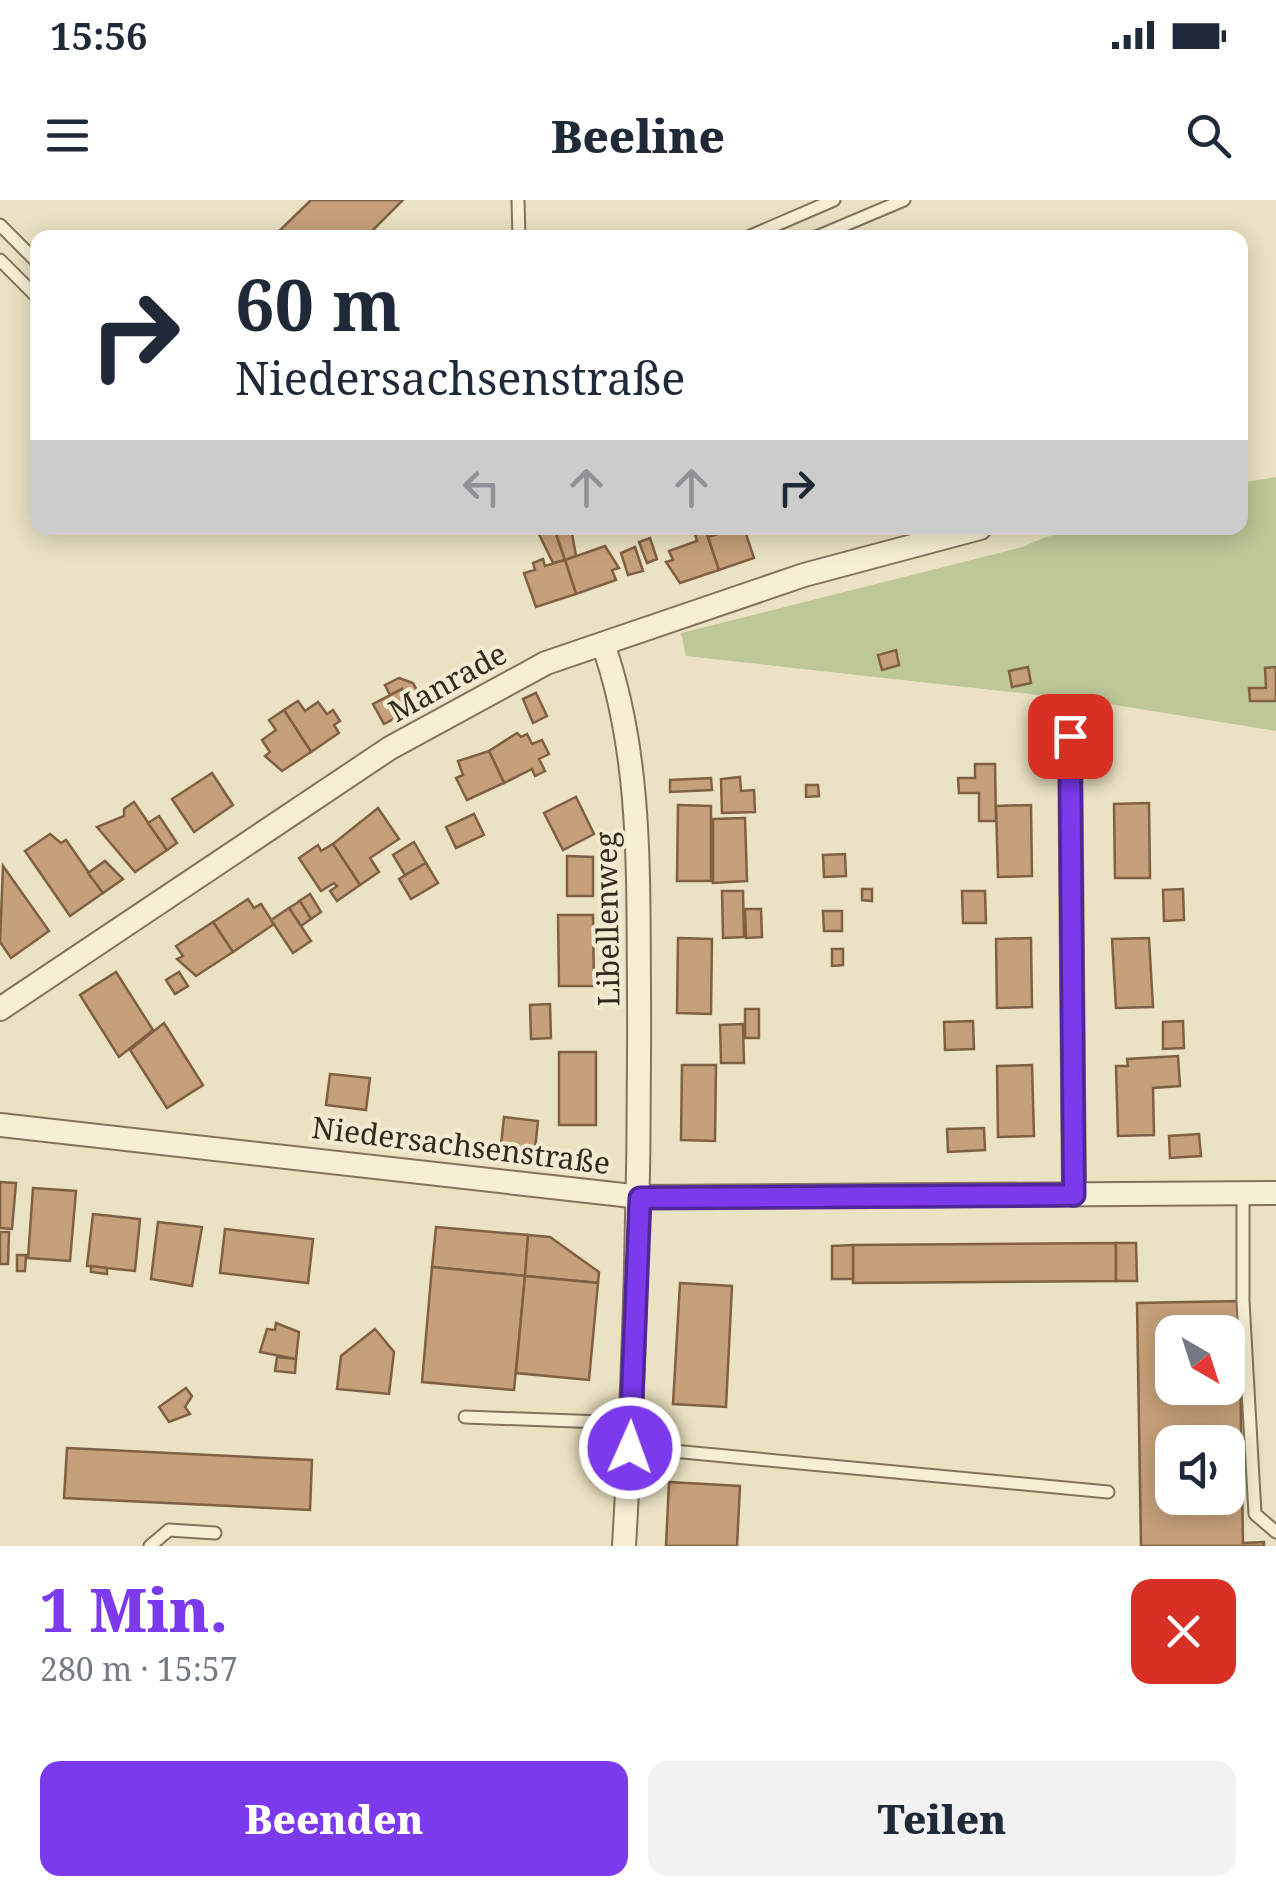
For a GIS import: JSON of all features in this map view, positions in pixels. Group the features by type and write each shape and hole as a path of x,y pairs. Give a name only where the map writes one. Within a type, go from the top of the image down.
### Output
{"street":[{"name":"Manrade","path":"0,1009 390,748 546,663 804,575 954,535"},
{"name":"Libellenweg","path":"603,644 618,685 637,817 640,1198 624,1546"},
{"path":"1070,736 1074,1195"},
{"name":"Niedersachsenstraße","path":"0,1125 640,1198 1276,1192"}],"lane":[{"path":"518,200 519,230"},
{"path":"765,230 834,200"},
{"path":"833,230 904,200"},
{"path":"0,225 30,255"},
{"path":"0,260 30,290"},
{"path":"1243,1193 1243,1300 1255,1514 1276,1532"},
{"path":"464,1417 630,1423"},
{"path":"630,1448 1108,1492"},
{"path":"150,1546 169,1530 215,1533"}],"green space":[{"path":"1276,477 1276,731 1084,700 686,656 681,633 1023,547 1055,535 1248,535 1248,482"}],"building":[{"path":"311,200 403,200 373,230 280,230"},
{"path":"539,535 556,535 565,560 553,563"},
{"path":"556,535 572,535 576,556 565,560"},
{"path":"695,535 707,535 719,570 680,583 666,562 673,560 669,551 697,541"},
{"path":"746,535 754,558 719,570 708,537"},
{"path":"650,538 657,559 647,563 639,542"},
{"path":"605,546 619,568 612,570 616,580 576,594 565,560"},
{"path":"635,547 643,571 628,575 621,553"},
{"path":"543,559 545,566 565,560 576,594 536,607 524,573 535,570 533,563"},
{"path":"896,650 899,665 882,670 878,655"},
{"path":"1028,667 1031,683 1012,687 1009,671"},
{"path":"1276,667 1276,701 1250,701 1249,688 1266,688 1265,668"},
{"path":"399,678 413,683 420,696 408,702 402,689 390,695 385,685"},
{"path":"402,689 412,709 384,724 373,704"},
{"path":"536,693 547,716 533,723 523,699"},
{"path":"298,701 305,711 318,702 327,714 333,710 340,721 334,725 339,733 311,752 284,710"},
{"path":"284,710 311,752 282,771 265,756 270,752 262,740 276,730 269,720"},
{"path":"517,733 521,737 527,734 532,744 542,740 549,754 539,759 545,771 535,776 532,769 504,783 489,751"},
{"path":"489,751 504,783 467,800 456,778 463,775 458,761"},
{"path":"975,764 995,764 996,821 979,821 979,793 959,793 958,778 975,778"},
{"path":"212,773 233,805 194,832 172,799"},
{"path":"740,777 741,791 754,790 755,812 722,813 721,779"},
{"path":"711,778 712,790 670,792 670,780"},
{"path":"806,785 818,785 819,796 806,797"},
{"path":"576,797 594,834 563,850 544,813"},
{"path":"134,802 167,850 135,872 97,827 124,816 124,809"},
{"path":"1149,803 1150,878 1115,878 1114,804"},
{"path":"678,805 711,806 711,881 677,881"},
{"path":"1031,805 1032,876 998,877 996,806"},
{"path":"378,808 399,839 370,858 379,872 360,885 333,844"},
{"path":"474,814 484,835 456,848 446,827"},
{"path":"159,816 177,843 167,850 148,823"},
{"path":"745,818 747,881 713,883 713,819"},
{"path":"50,834 61,843 66,840 103,893 70,916 25,851"},
{"path":"414,842 426,863 405,875 393,855"},
{"path":"333,844 360,885 337,901 330,891 337,886 334,883 321,891 299,858 318,845 321,851"},
{"path":"845,854 846,876 824,877 823,855"},
{"path":"567,856 593,857 593,896 567,896"},
{"path":"105,861 123,879 103,893 88,873"},
{"path":"426,863 438,883 411,899 399,879"},
{"path":"3,866 49,931 11,958 0,942"},
{"path":"862,889 872,889 872,901 862,900"},
{"path":"1183,889 1184,920 1164,921 1163,890"},
{"path":"722,891 743,891 744,937 723,938"},
{"path":"962,891 985,891 986,923 963,923"},
{"path":"310,894 321,912 311,919 299,901"},
{"path":"248,899 254,908 261,904 274,924 233,952 213,922"},
{"path":"300,901 311,919 301,926 289,908"},
{"path":"289,908 311,941 293,953 271,920"},
{"path":"745,909 761,909 762,937 746,938"},
{"path":"823,911 842,911 842,931 824,931"},
{"path":"558,915 593,915 594,986 559,986"},
{"path":"213,922 233,952 196,976 177,959 183,956 176,946"},
{"path":"678,938 712,939 711,1014 677,1013"},
{"path":"1031,938 1032,1007 997,1008 996,939"},
{"path":"1149,938 1153,1007 1116,1008 1112,939"},
{"path":"832,949 843,949 843,965 832,966"},
{"path":"116,972 153,1030 119,1057 80,995"},
{"path":"179,972 188,986 175,994 166,980"},
{"path":"550,1004 551,1038 531,1039 530,1005"},
{"path":"745,1009 759,1009 759,1038 745,1038"},
{"path":"973,1021 974,1049 945,1050 944,1022"},
{"path":"1183,1021 1184,1048 1163,1049 1163,1022"},
{"path":"164,1023 203,1085 167,1108 130,1050"},
{"path":"743,1024 744,1063 721,1063 720,1025"},
{"path":"559,1052 596,1052 596,1125 559,1125"},
{"path":"1178,1056 1180,1086 1153,1088 1154,1135 1118,1136 1116,1066 1128,1066 1127,1059"},
{"path":"682,1065 716,1065 715,1141 681,1140"},
{"path":"1032,1065 1034,1136 998,1137 997,1066"},
{"path":"330,1074 370,1078 366,1110 326,1105"},
{"path":"504,1117 538,1121 535,1149 501,1145"},
{"path":"984,1128 985,1150 948,1152 947,1129"},
{"path":"1199,1134 1201,1156 1170,1158 1169,1136"},
{"path":"0,1182 16,1183 12,1229 0,1228"},
{"path":"33,1188 76,1191 70,1261 28,1258"},
{"path":"93,1214 140,1219 135,1271 87,1266"},
{"path":"158,1222 202,1227 192,1286 151,1279"},
{"path":"436,1227 528,1235 525,1276 432,1267"},
{"path":"225,1229 313,1239 308,1283 220,1273"},
{"path":"0,1232 9,1232 8,1264 0,1264"},
{"path":"528,1235 550,1237 599,1272 598,1283 525,1276"},
{"path":"1116,1243 1116,1281 853,1283 853,1245"},
{"path":"1116,1243 1136,1243 1137,1281 1116,1281"},
{"path":"853,1245 853,1279 832,1279 832,1246"},
{"path":"17,1255 26,1255 25,1271 17,1271"},
{"path":"91,1266 107,1268 107,1274 91,1272"},
{"path":"432,1267 525,1276 514,1390 422,1382"},
{"path":"525,1276 598,1283 589,1380 516,1373"},
{"path":"680,1283 732,1286 726,1407 673,1404"},
{"path":"1239,1301 1239,1315 1155,1315 1155,1405 1241,1405 1241,1425 1155,1425 1155,1515 1243,1515 1243,1543 1264,1542 1264,1546 1141,1546 1137,1303"},
{"path":"276,1323 299,1332 296,1359 260,1352 267,1329 275,1330"},
{"path":"375,1329 394,1352 389,1394 337,1389 341,1356"},
{"path":"277,1357 296,1359 295,1373 275,1371"},
{"path":"186,1388 192,1396 185,1407 190,1414 169,1422 159,1407"},
{"path":"67,1448 312,1460 310,1510 64,1498"},
{"path":"669,1482 740,1486 737,1546 666,1546"}],"route":[{"path":"630,1448 640,1198 1074,1195 1070,736"}]}
